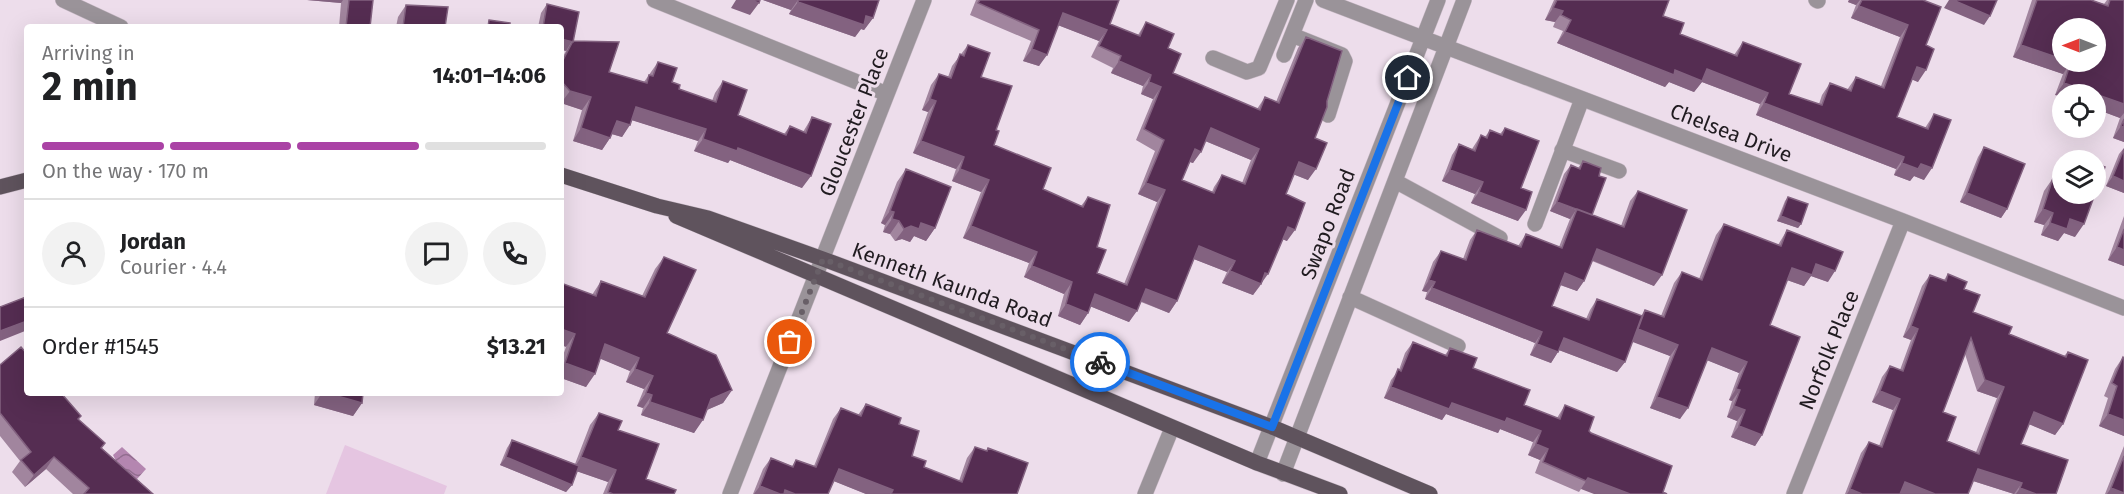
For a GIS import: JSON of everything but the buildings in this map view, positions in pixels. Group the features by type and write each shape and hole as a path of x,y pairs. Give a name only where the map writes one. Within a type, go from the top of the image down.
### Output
{"main road":[{"name":"Kenneth Kaunda Road","path":"564,175 657,206 708,218 823,259 1298,437 1430,494"},
{"path":"0,187 24,181"},
{"name":"Kenneth Kaunda Road","path":"657,206 694,225 1172,428 1282,474 1341,494"}],"street":[{"path":"63,0 115,24"},
{"path":"654,0 887,94"},
{"name":"Gloucester Place","path":"730,494 924,0"},
{"path":"1213,58 1248,72 1259,68 1287,0"},
{"path":"1284,54 1306,0"},
{"name":"Chelsea Drive","path":"1323,0 1903,221 2124,308"},
{"name":"Swapo Road","path":"1257,463 1438,0"},
{"path":"1282,474 1464,0"},
{"path":"1292,35 1342,56 1345,60 1328,115"},
{"path":"1535,224 1582,99"},
{"path":"1562,150 1619,171"},
{"path":"1395,181 1500,238"},
{"name":"Norfolk Place","path":"1794,494 1903,221"},
{"path":"1350,297 1458,346"},
{"path":"1145,494 1172,428"}],"shaded area":[{"path":"345,445 447,486 444,494 326,494"}],"water":[{"path":"122,447 146,469 137,479 123,475 113,455"}],"way so far":[{"path":"790,342 823,259 1100,362"}],"route":[{"path":"1100,362 1272,427 1408,78"}]}
